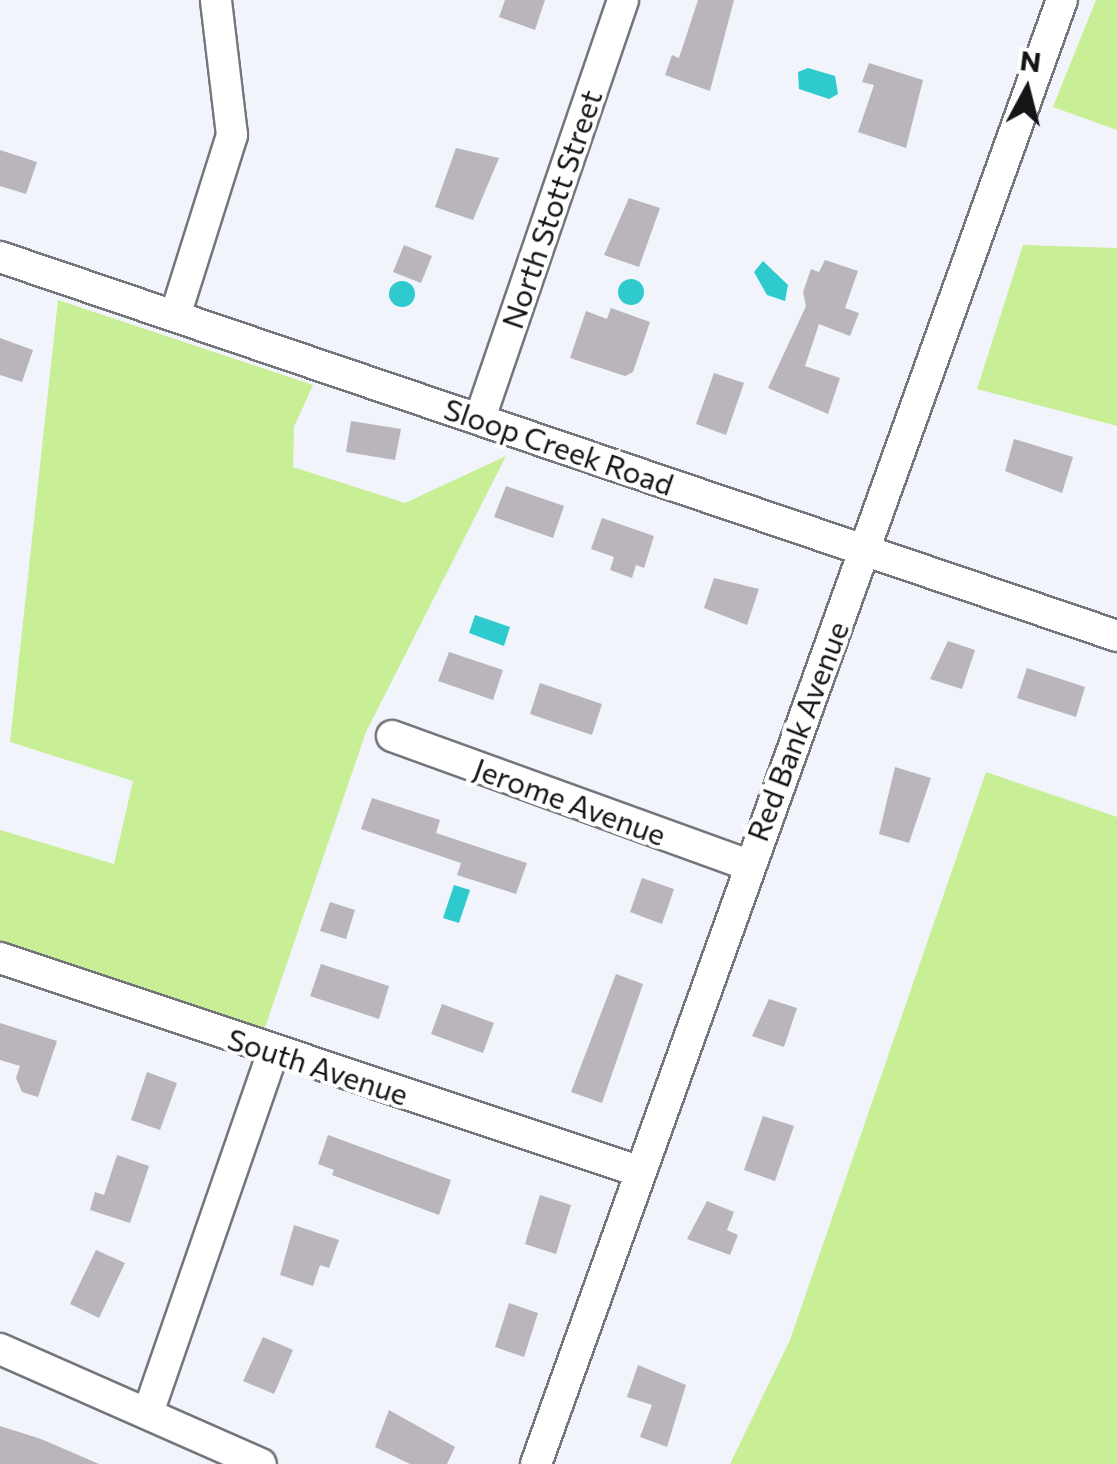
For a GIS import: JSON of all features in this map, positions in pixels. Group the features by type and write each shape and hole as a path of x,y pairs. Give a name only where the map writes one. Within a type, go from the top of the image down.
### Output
{"street":[{"path":"175,316 232,136 216,0"},
{"name":"North Stott Street","path":"480,418 623,0"},
{"name":"Red Bank Avenue","path":"536,1464 638,1171 1062,0"},
{"name":"Sloop Creek Road","path":"0,257 1117,636"},
{"name":"Jerome Avenue","path":"392,736 748,865"},
{"name":"South Avenue","path":"0,958 638,1171"},
{"path":"150,1410 273,1052"},
{"path":"0,1349 150,1410 261,1464"}],"green space":[{"path":"1096,0 1117,0 1117,130 1053,107"},
{"path":"1023,245 1117,248 1117,426 977,389"},
{"path":"58,300 313,385 294,427 293,467 405,503 506,456 366,732 257,1051 0,962 0,830 114,864 133,781 10,742"},
{"path":"986,772 1117,817 1117,1464 730,1464 790,1340"}],"water":[{"path":"808,68 835,76 838,94 829,99 799,89 798,72"},
{"path":"763,261 788,285 785,301 767,295 754,272"},
{"path":"631,279 640,283 644,292 640,301 631,305 622,301 618,292 622,283"},
{"path":"402,281 411,285 415,294 411,303 402,307 393,303 389,294 393,285"},
{"path":"475,615 510,627 504,646 469,633"},
{"path":"454,885 470,890 459,923 443,918"}],"building":[{"path":"505,0 545,0 535,30 499,17"},
{"path":"698,0 734,0 710,91 665,75 672,55 679,58"},
{"path":"869,63 923,80 906,148 858,132 874,85 862,82"},
{"path":"456,148 499,158 473,220 435,207"},
{"path":"0,150 37,162 26,194 0,186"},
{"path":"629,198 660,208 639,267 604,255"},
{"path":"404,245 432,256 421,283 393,272"},
{"path":"825,260 858,271 845,308 859,313 850,336 819,324 805,366 840,378 828,414 768,388 806,306 803,292 811,269 819,272"},
{"path":"611,308 650,322 633,372 625,376 570,358 586,311 607,319"},
{"path":"0,338 33,350 22,382 0,375"},
{"path":"714,373 744,383 726,435 696,424"},
{"path":"351,421 401,429 395,460 346,452"},
{"path":"1014,439 1073,457 1062,493 1005,471"},
{"path":"506,486 564,506 553,538 494,517"},
{"path":"602,518 654,536 644,568 636,565 632,578 610,570 614,557 591,549"},
{"path":"714,578 759,589 747,625 704,608"},
{"path":"948,641 975,650 962,689 930,679"},
{"path":"449,652 503,670 493,700 438,681"},
{"path":"1027,668 1085,687 1076,717 1017,698"},
{"path":"540,683 602,704 592,735 530,714"},
{"path":"895,767 931,778 909,843 879,834"},
{"path":"372,798 440,820 436,833 527,863 516,894 457,875 461,863 361,829"},
{"path":"642,878 674,889 662,924 630,912"},
{"path":"330,902 355,910 346,939 320,931"},
{"path":"321,964 389,986 379,1019 310,996"},
{"path":"616,974 643,984 602,1103 571,1092"},
{"path":"769,999 797,1008 784,1047 752,1036"},
{"path":"442,1004 494,1023 483,1053 431,1034"},
{"path":"0,1023 57,1041 38,1097 22,1092 16,1078 20,1066 0,1060"},
{"path":"147,1072 177,1083 160,1130 131,1120"},
{"path":"763,1116 794,1126 775,1181 744,1170"},
{"path":"328,1135 451,1180 439,1215 332,1175 334,1170 318,1164"},
{"path":"117,1155 149,1166 130,1223 90,1210 95,1192 104,1195"},
{"path":"540,1195 571,1205 556,1254 525,1244"},
{"path":"707,1201 734,1212 727,1230 738,1235 730,1255 687,1239"},
{"path":"294,1225 339,1240 329,1268 320,1265 313,1286 280,1275"},
{"path":"96,1250 125,1263 99,1318 70,1304"},
{"path":"509,1303 538,1313 524,1357 495,1347"},
{"path":"263,1337 293,1350 274,1394 243,1381"},
{"path":"638,1365 686,1385 667,1447 640,1437 652,1405 627,1397"},
{"path":"389,1410 455,1447 447,1464 410,1464 375,1447"},
{"path":"0,1426 41,1439 99,1464 0,1464"}]}
